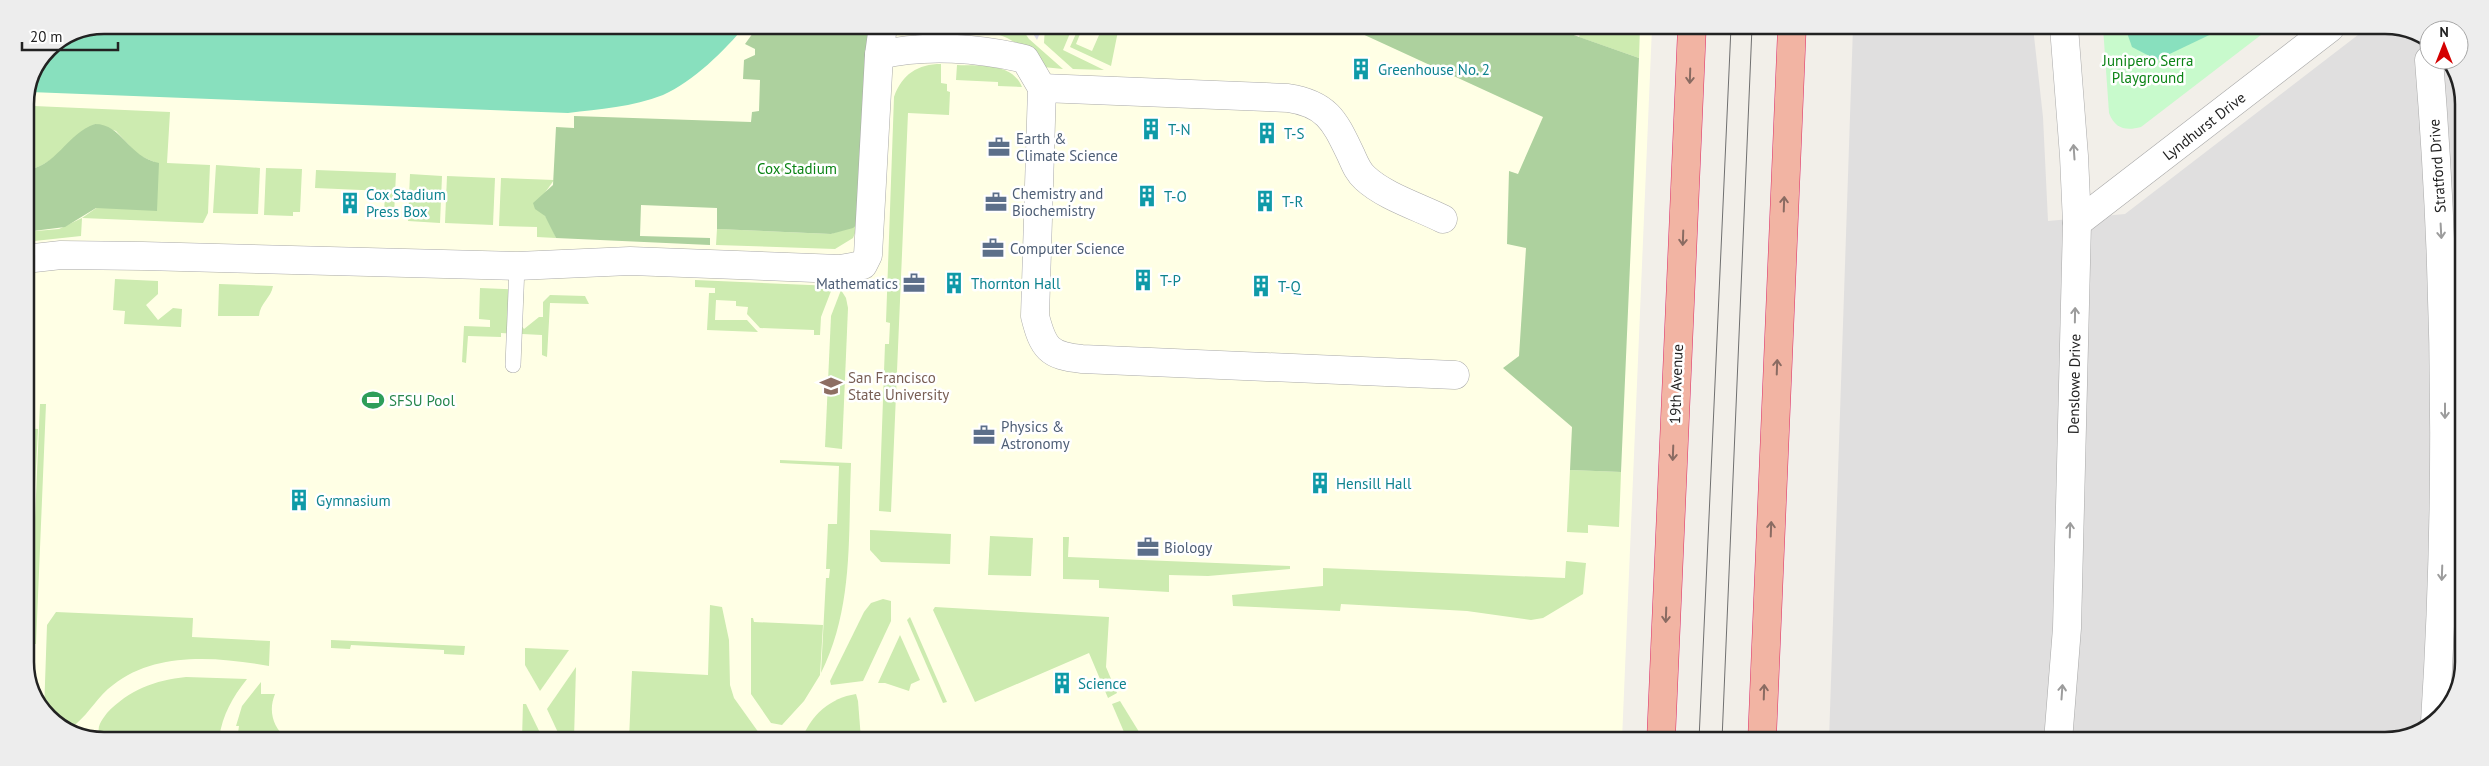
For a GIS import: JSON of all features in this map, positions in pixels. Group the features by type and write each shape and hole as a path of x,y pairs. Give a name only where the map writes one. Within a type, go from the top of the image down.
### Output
{"highway":[{"name":"19th Avenue","path":"1661,732 1692,34"},
{"path":"1762,732 1792,34"}],"street":[{"path":"34,258 61,255 143,256 517,266 630,261 840,269 863,266 868,255 879,55 882,34"},
{"name":"Denslowe Drive","path":"2059,732 2067,628 2077,224 2065,34"},
{"name":"Lyndhurst Drive","path":"2077,224 2322,34"},
{"path":"879,55 908,48 973,50 1006,54 1025,59 1042,88 1035,316 1040,336 1050,351 1065,357 1082,359 1455,375"},
{"name":"Stratford Drive","path":"2430,70 2441,232 2446,363 2445,508 2435,711"},
{"path":"1042,88 1288,98 1309,103 1323,110 1334,119 1357,169 1374,186 1443,219"}],"lane":[{"path":"513,365 517,266"}],"shaded area":[{"name":"San Francisco State University","path":"104,34 1652,34 1622,732 94,732 77,727 54,712 39,689 34,667 34,104 35,90 39,77 46,65 54,54 77,39 90,35"},
{"path":"1033,34 1040,34 1037,40"},
{"path":"1853,34 2034,34 2043,117 2048,221 2125,214 2359,34 2395,34 2412,39 2419,42 2419,70 2446,70 2453,86 2455,99 2455,672 2450,689 2443,701 2428,718 2408,729 2385,732 1829,732"}],"green space":[{"path":"738,34 697,74 663,95 628,105 568,113 35,92 39,77 54,54 77,39 90,35"},
{"name":"Cox Stadium","path":"752,34 875,34 859,223 853,228 831,234 717,229 717,208 641,205 640,236 710,238 710,245 556,238 545,216 535,209 533,203 553,185 556,127 574,128 574,116 751,122 752,112 759,111 760,80 743,79 744,60 755,55 755,49 745,44"},
{"path":"995,34 1026,34 1063,69 1043,67 1020,46"},
{"path":"1045,34 1070,34 1063,50 1104,70 1073,69 1044,43"},
{"path":"1076,34 1080,34 1076,44 1092,51 1099,34 1117,34 1111,66 1070,47"},
{"path":"1362,34 1571,34 1639,58 1621,472 1570,470 1572,427 1503,368 1519,356 1526,248 1507,244 1509,171 1518,174 1543,117"},
{"path":"1580,34 1640,34 1639,58 1579,37"},
{"name":"Junipero Serra Playground","path":"2103,34 2262,34 2141,127 2122,128 2114,122 2109,113"},
{"path":"2127,34 2211,34 2157,60 2132,47"},
{"path":"941,64 941,83 947,84 947,91 950,92 949,115 908,113 891,512 879,511 885,344 889,344 890,323 886,322 894,97 906,76 918,68"},
{"path":"957,65 1003,69 1011,73 1022,87 998,86 998,82 956,80"},
{"path":"34,106 170,112 167,163 210,165 208,213 203,223 82,218 159,164 138,155 116,131 95,124 53,158 35,168"},
{"path":"95,124 104,125 112,129 148,160 159,163 157,211 96,208 65,227 34,231 34,168 53,157 85,128"},
{"path":"216,165 260,168 258,214 213,213"},
{"path":"266,168 302,169 300,212 293,212 293,216 264,215"},
{"path":"316,170 396,173 394,216 384,215 385,191 315,188"},
{"path":"410,174 442,176 440,223 408,221"},
{"path":"447,176 495,178 493,225 445,223"},
{"path":"501,178 554,180 544,194 542,212 549,221 556,238 537,237 537,227 499,226"},
{"path":"82,218 81,236 34,241 34,231 59,229"},
{"path":"859,223 853,238 835,249 716,245 717,229 831,234"},
{"path":"115,279 158,281 158,294 146,305 158,320 173,308 182,309 181,327 124,324 125,311 113,310"},
{"path":"695,280 833,286 821,317 820,335 814,335 814,330 760,328 747,314 748,307 736,306 736,301 716,300 715,320 747,320 758,332 707,330 709,293 715,293 715,288 695,287"},
{"path":"219,284 273,286 261,308 259,316 218,316"},
{"path":"480,288 524,290 523,303 511,313 524,329 539,317 543,317 543,302 550,295 585,296 589,304 550,303 547,357 542,355 542,335 501,333 501,337 468,336 466,363 462,362 464,326 490,327 490,320 479,319"},
{"path":"841,290 846,298 848,308 842,449 825,447 831,316"},
{"path":"40,404 46,404 36,644 34,644 34,541"},
{"path":"34,429 38,429 34,487"},
{"path":"780,460 851,463 849,544 844,597 832,648 821,673 826,578 829,578 830,569 826,569 828,524 837,524 839,466 780,463"},
{"path":"1570,470 1621,472 1619,527 1588,525 1588,533 1567,532"},
{"path":"870,530 951,534 950,564 881,562 870,550"},
{"path":"990,536 1033,538 1031,576 988,575"},
{"path":"1063,537 1069,537 1068,557 1290,566 1290,569 1208,576 1169,575 1169,592 1099,588 1099,580 1063,579"},
{"path":"1566,561 1586,563 1583,594 1543,618 1531,620 1467,611 1341,604 1340,611 1233,606 1232,595 1323,586 1323,568 1565,578"},
{"path":"883,599 891,601 891,621 863,681 831,685 830,681 864,612 871,603"},
{"path":"710,605 722,607 729,640 730,685 734,698 758,732 629,732 632,671 708,675"},
{"path":"935,607 1109,617 1106,667 1117,693 1108,698 1089,653 975,702 933,610"},
{"path":"56,612 193,618 192,637 270,641 269,666 229,660 188,659 148,666 130,674 113,685 76,724 73,725 54,712 44,699 47,625"},
{"path":"910,617 947,702 943,703 907,620"},
{"path":"751,618 753,618 754,622 823,625 820,675 804,701 782,725 771,723 751,694"},
{"path":"900,635 920,680 911,684 909,691 885,683 878,683"},
{"path":"331,640 465,646 464,655 444,654 444,650 351,645 350,649 331,648"},
{"path":"525,648 569,650 540,691 525,665"},
{"path":"576,667 574,732 558,732 547,709"},
{"path":"175,678 247,679 229,707 220,732 99,732 101,721 124,698 153,684"},
{"path":"261,682 261,694 275,694 272,712 275,724 280,732 238,732 239,726 236,726 242,706"},
{"path":"856,694 860,732 805,732 816,715 838,699"},
{"path":"1120,701 1139,732 1124,732 1112,704"},
{"path":"523,704 526,704 540,732 522,732"}],"tram line":[{"path":"1699,732 1731,34"},
{"path":"1722,732 1752,34"}],"place":[{"name":"Greenhouse No. 2","path":"1361,69"},
{"name":"T-N","path":"1151,129"},
{"name":"T-S","path":"1267,133"},
{"name":"Earth & Climate Science","path":"999,147"},
{"name":"T-O","path":"1147,196"},
{"name":"T-R","path":"1265,201"},
{"name":"Chemistry and Biochemistry","path":"996,202"},
{"name":"Cox Stadium Press Box","path":"350,203"},
{"name":"Computer Science","path":"993,248"},
{"name":"T-P","path":"1143,280"},
{"name":"Mathematics","path":"914,283"},
{"name":"Thornton Hall","path":"954,283"},
{"name":"T-Q","path":"1261,286"},
{"name":"San Francisco State University","path":"831,386"},
{"name":"SFSU Pool","path":"373,400"},
{"name":"Physics & Astronomy","path":"984,435"},
{"name":"Hensill Hall","path":"1320,483"},
{"name":"Gymnasium","path":"299,500"},
{"name":"Biology","path":"1148,547"},
{"name":"Science","path":"1062,683"}]}
